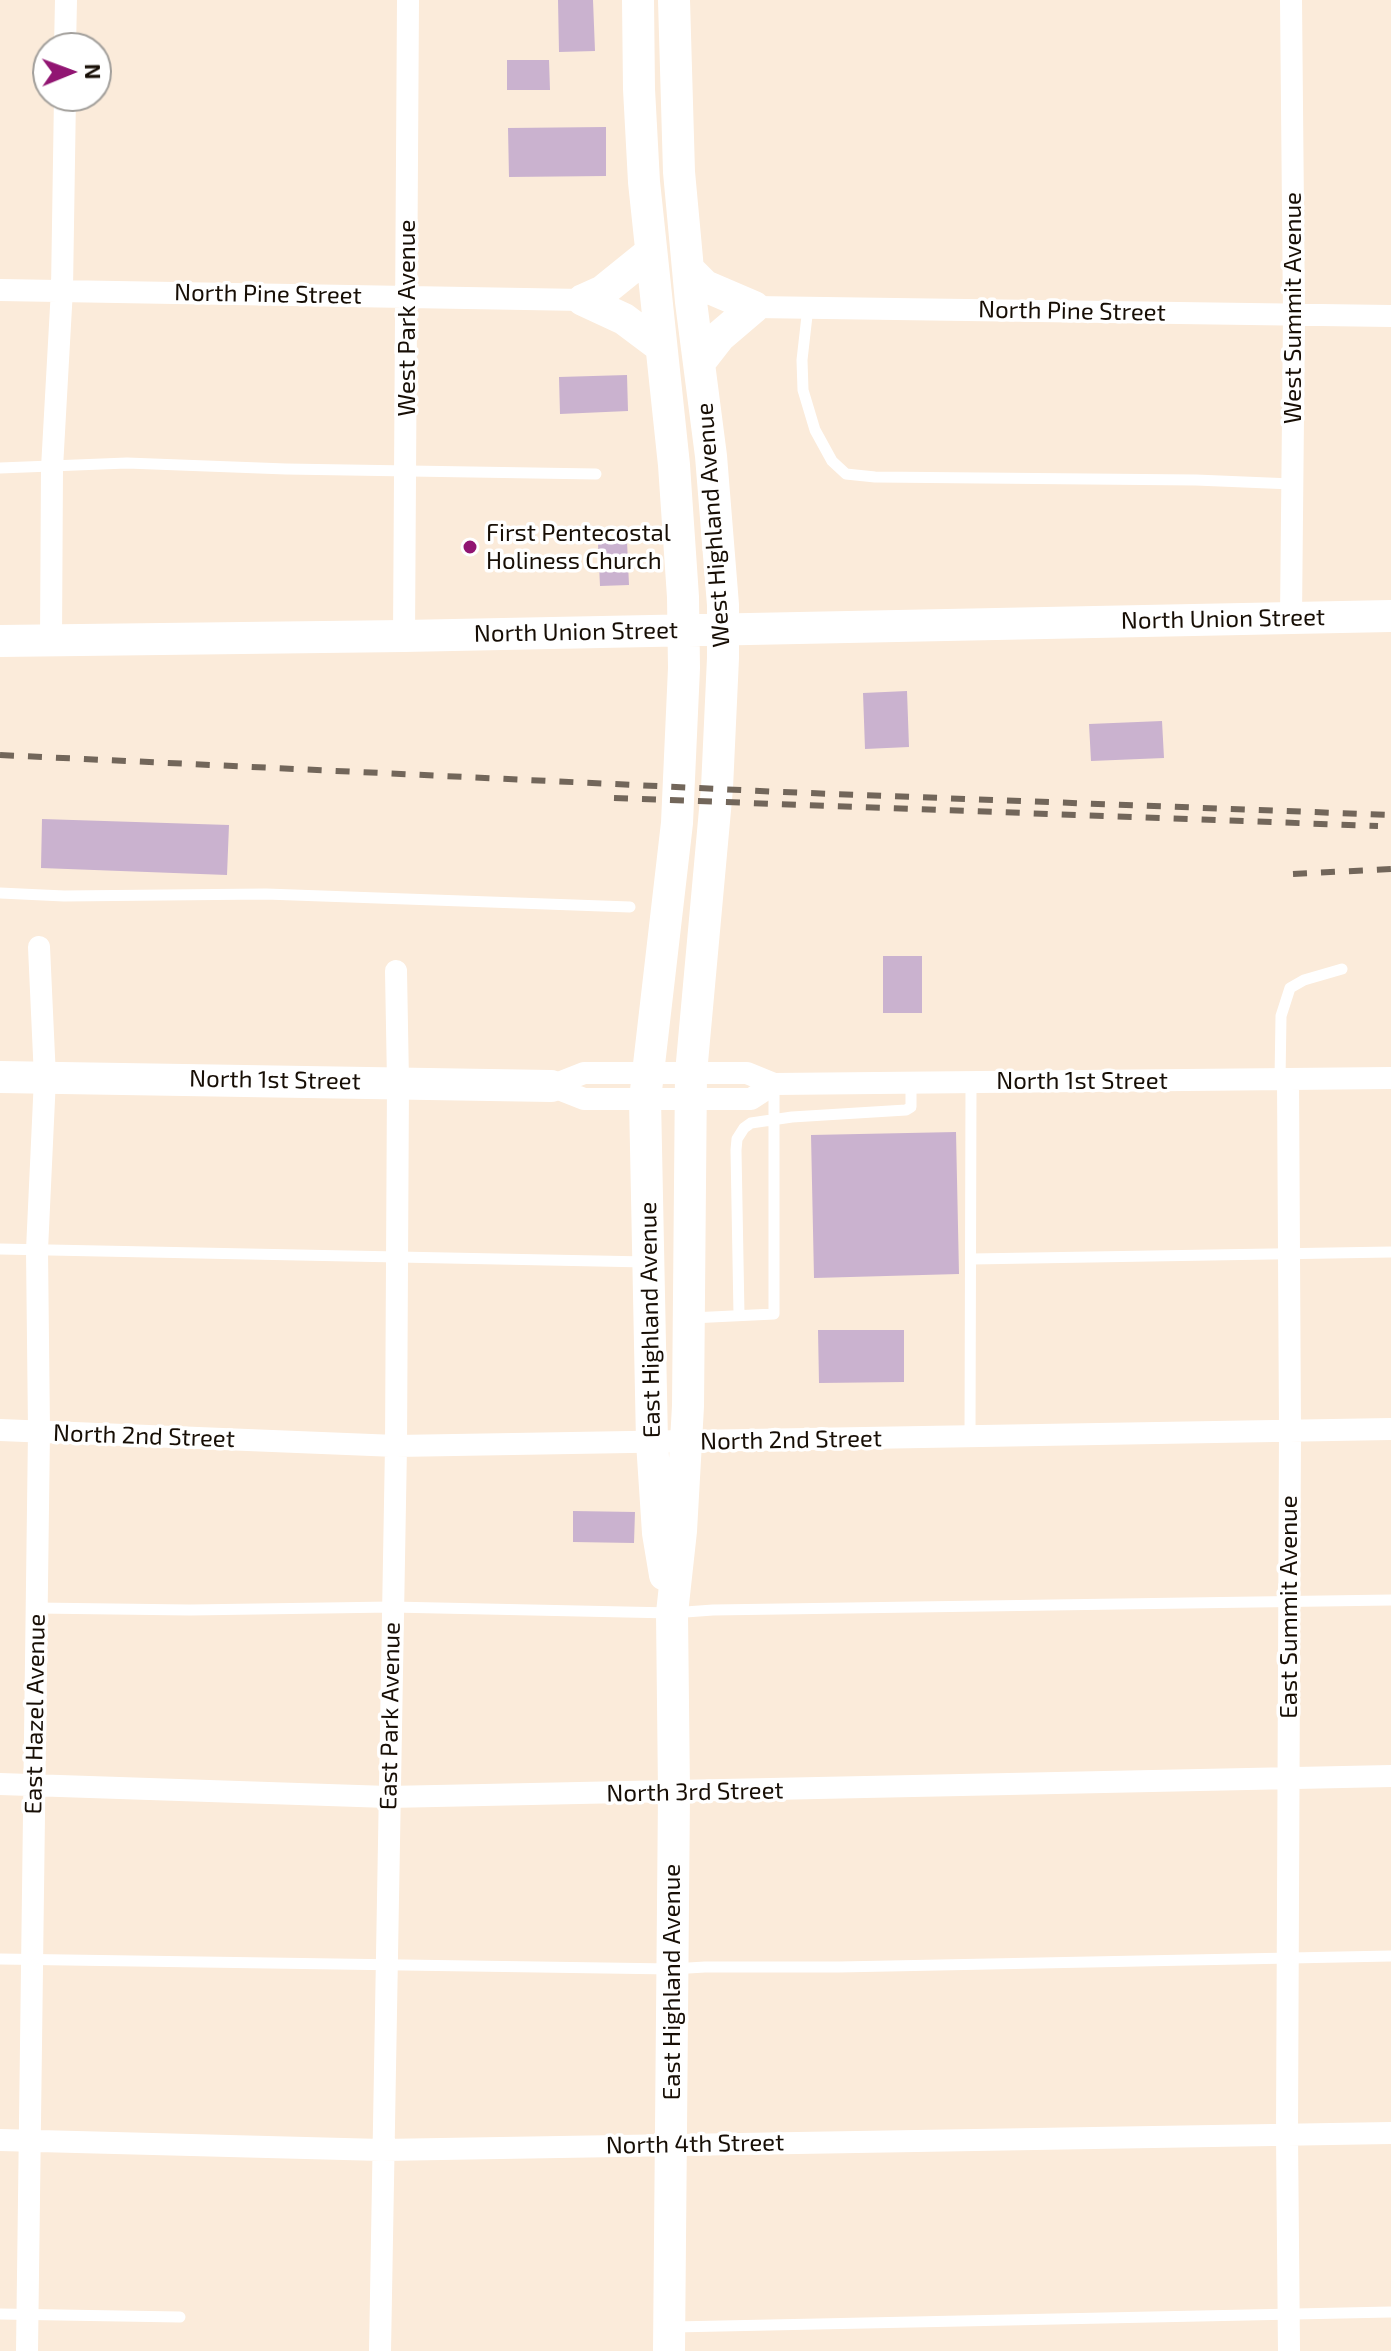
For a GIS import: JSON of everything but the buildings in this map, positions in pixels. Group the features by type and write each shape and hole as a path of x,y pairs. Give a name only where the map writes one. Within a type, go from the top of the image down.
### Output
{"main road":[{"name":"West Highland Avenue","path":"638,0 639,89 650,253 681,536 684,668 677,823 647,1086"},
{"name":"West Highland Avenue","path":"674,0 679,172 718,531 723,658 717,788 691,1086"},
{"path":"583,300 603,291 650,253"},
{"path":"688,269 705,286 754,307 720,336 699,363"},
{"path":"583,300 624,319 660,346"},
{"name":"North Union Street","path":"0,641 1391,616"},
{"name":"North 1st Street","path":"0,1077 551,1086"},
{"name":"East Highland Avenue","path":"647,1086 652,1442 658,1533 672,1613"},
{"name":"East Highland Avenue","path":"669,2339 674,1793 672,1613 687,1442 691,1086"}],"street":[{"path":"65,32 66,0"},
{"name":"West Park Avenue","path":"404,636 408,0"},
{"name":"West Summit Avenue","path":"1291,0 1294,316 1291,617"},
{"path":"51,640 52,468 62,289 65,112"},
{"name":"North Pine Street","path":"0,290 583,300"},
{"name":"North Pine Street","path":"754,307 1391,316"},
{"name":"East Hazel Avenue","path":"27,2351 39,1431 37,1250 45,1078 39,947"},
{"path":"396,971 398,1082"},
{"name":"North 1st Street","path":"551,1086 584,1073 647,1086 691,1086 751,1099 774,1084 1391,1078"},
{"name":"East Summit Avenue","path":"1284,1080 1290,1430 1289,2351"},
{"name":"East Park Avenue","path":"380,2351 396,1446 398,1082"},
{"name":"North 2nd Street","path":"0,1430 396,1446 1391,1429"},
{"name":"North 3rd Street","path":"0,1784 388,1797 1391,1776"},
{"name":"North 4th Street","path":"0,2140 382,2150 1391,2133"}],"lane":[{"path":"808,306 802,360 803,390 815,430 832,461 846,474 1292,484"},
{"path":"0,468 127,463 596,474"},
{"path":"0,893 64,896 266,894 630,907"},
{"path":"1284,1080 1281,1016 1290,988 1304,980 1342,969"},
{"path":"970,1436 971,1082"},
{"path":"739,1315 737,1139 744,1128 751,1123 774,1120 906,1110 911,1107 911,1083"},
{"path":"690,1318 774,1314 774,1084"},
{"path":"0,1249 648,1262"},
{"path":"972,1259 1391,1252"},
{"path":"37,1608 190,1610 392,1607 672,1613 1391,1600"},
{"path":"0,1959 672,1969 1391,1956"},
{"path":"669,2339 1391,2312"},
{"path":"0,2314 180,2317"}],"railway":[{"path":"0,755 782,792 1391,815"},
{"path":"614,798 1378,826"},
{"path":"1293,874 1391,869"}],"place":[{"name":"First Pentecostal Holiness Church","path":"470,547"}]}
